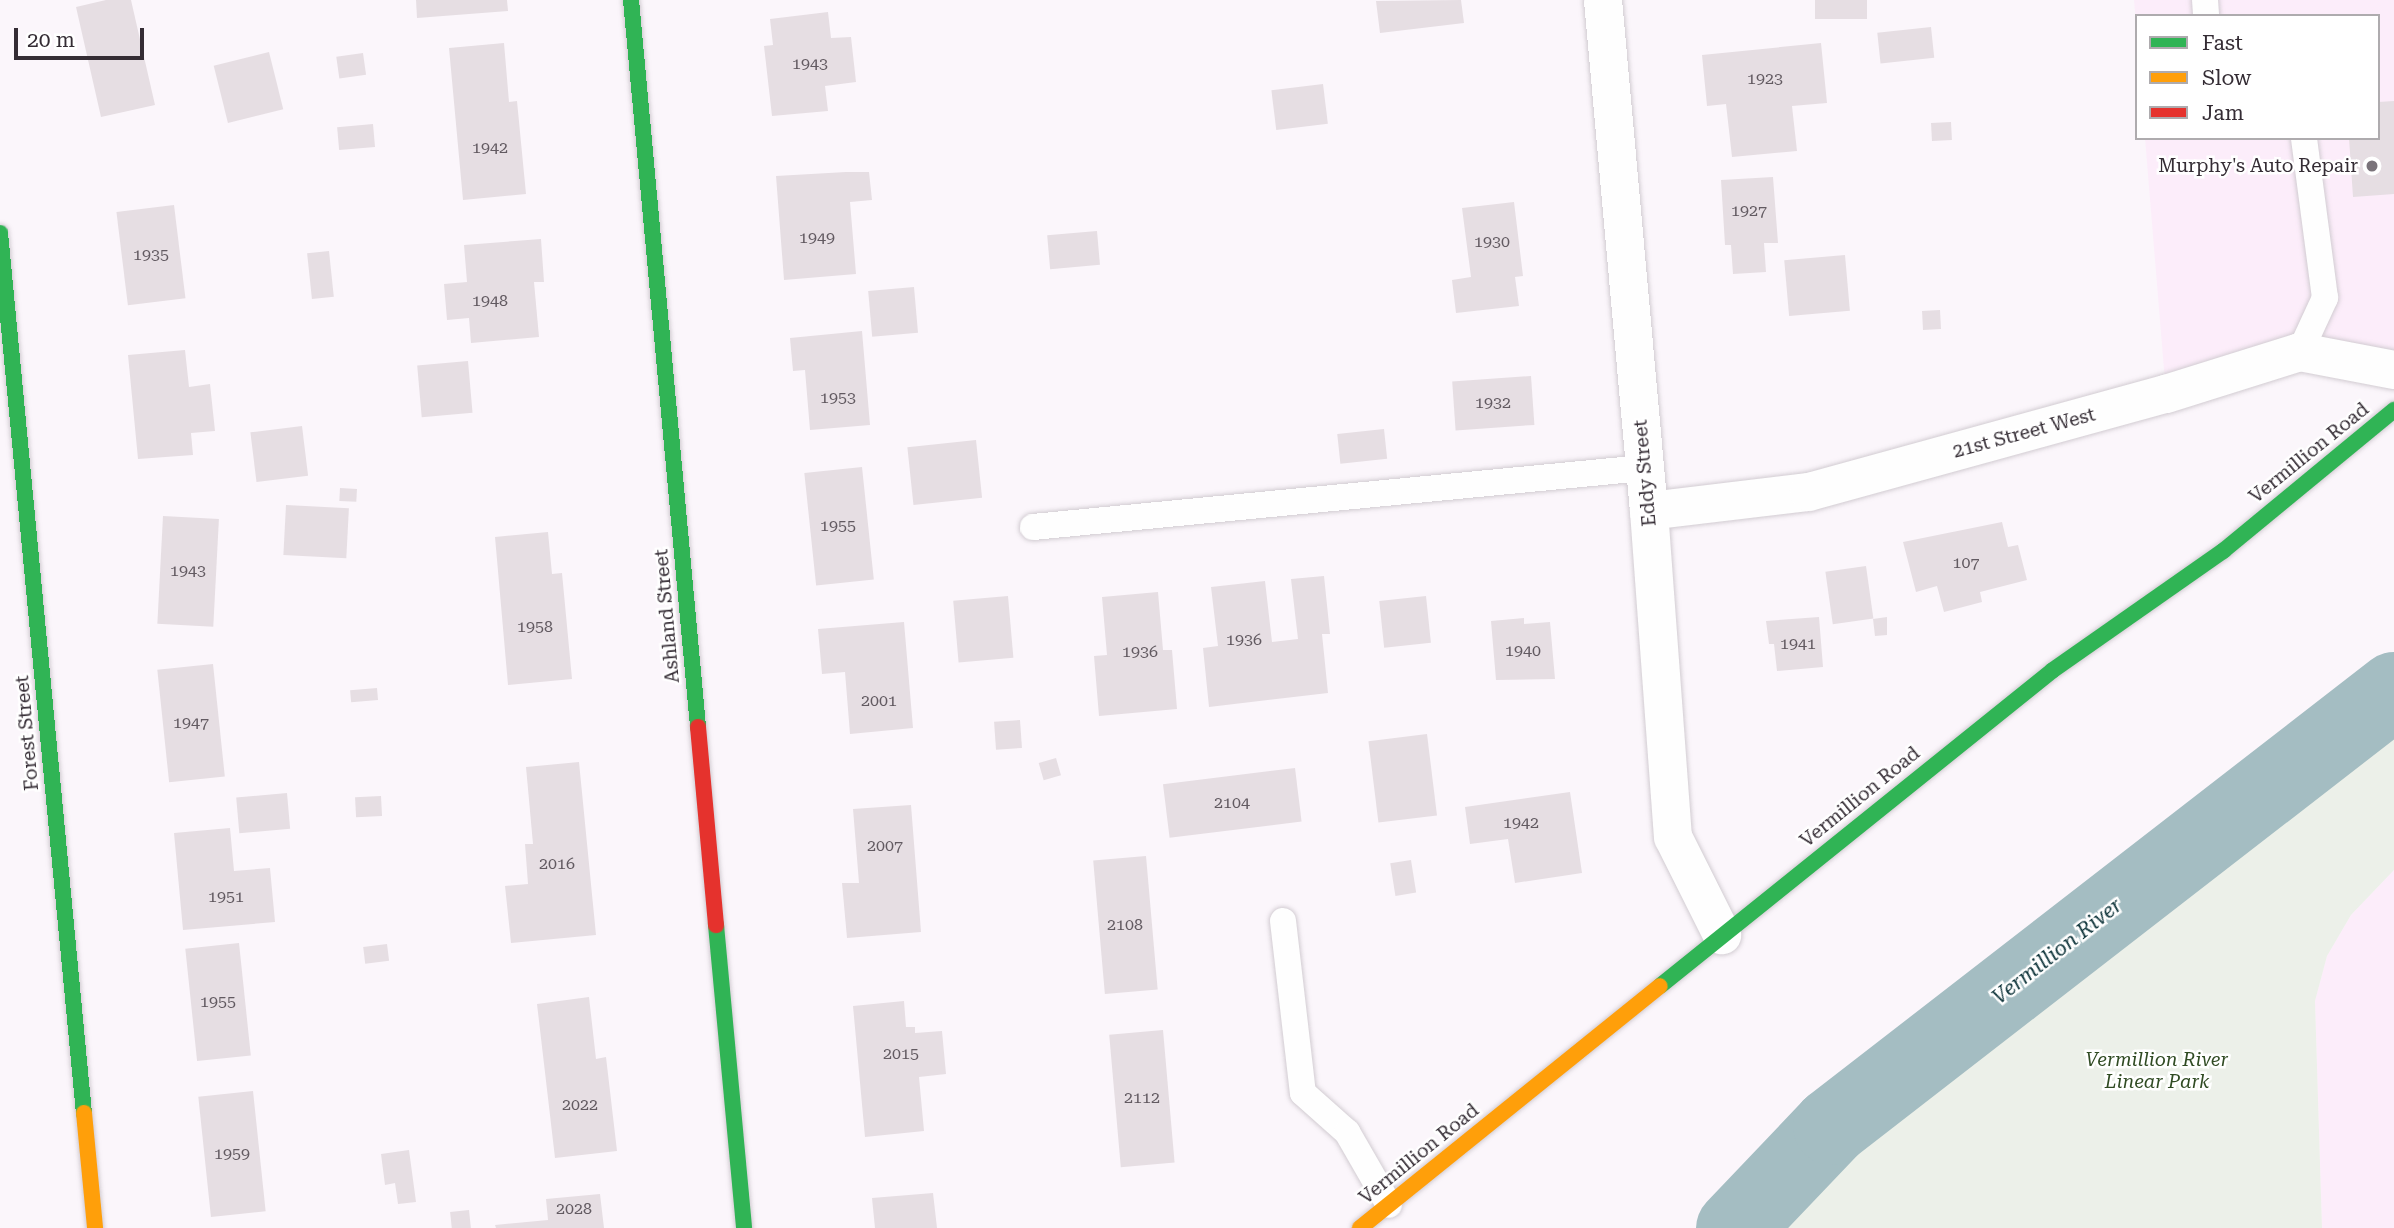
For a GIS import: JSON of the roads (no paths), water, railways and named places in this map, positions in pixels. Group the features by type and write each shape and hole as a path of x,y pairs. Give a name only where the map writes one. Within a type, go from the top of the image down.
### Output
{"street":[{"name":"Ashland Street","path":"631,0 744,1228"},
{"name":"Eddy Street","path":"1603,0 1649,511 1673,837 1722,934"},
{"name":"Forest Street","path":"0,233 95,1228"},
{"name":"21st Street West","path":"1649,511 1809,492 2166,394 2300,352 2394,370"},
{"name":"Vermillion Road","path":"1360,1228 2053,670 2223,551 2394,410"}],"lane":[{"path":"2300,352 2325,298 2304,140"},
{"path":"1033,527 1644,468"},
{"path":"1283,921 1303,1093 1347,1132 1389,1205"}],"waterway":[{"name":"Vermillion River","path":"1734,1228 1831,1126 2394,690"}],"place":[{"name":"Murphy's Auto Repair","path":"2372,166"}],"park label":[{"name":"Vermillion River Linear Park","path":"2157,1071"}]}
